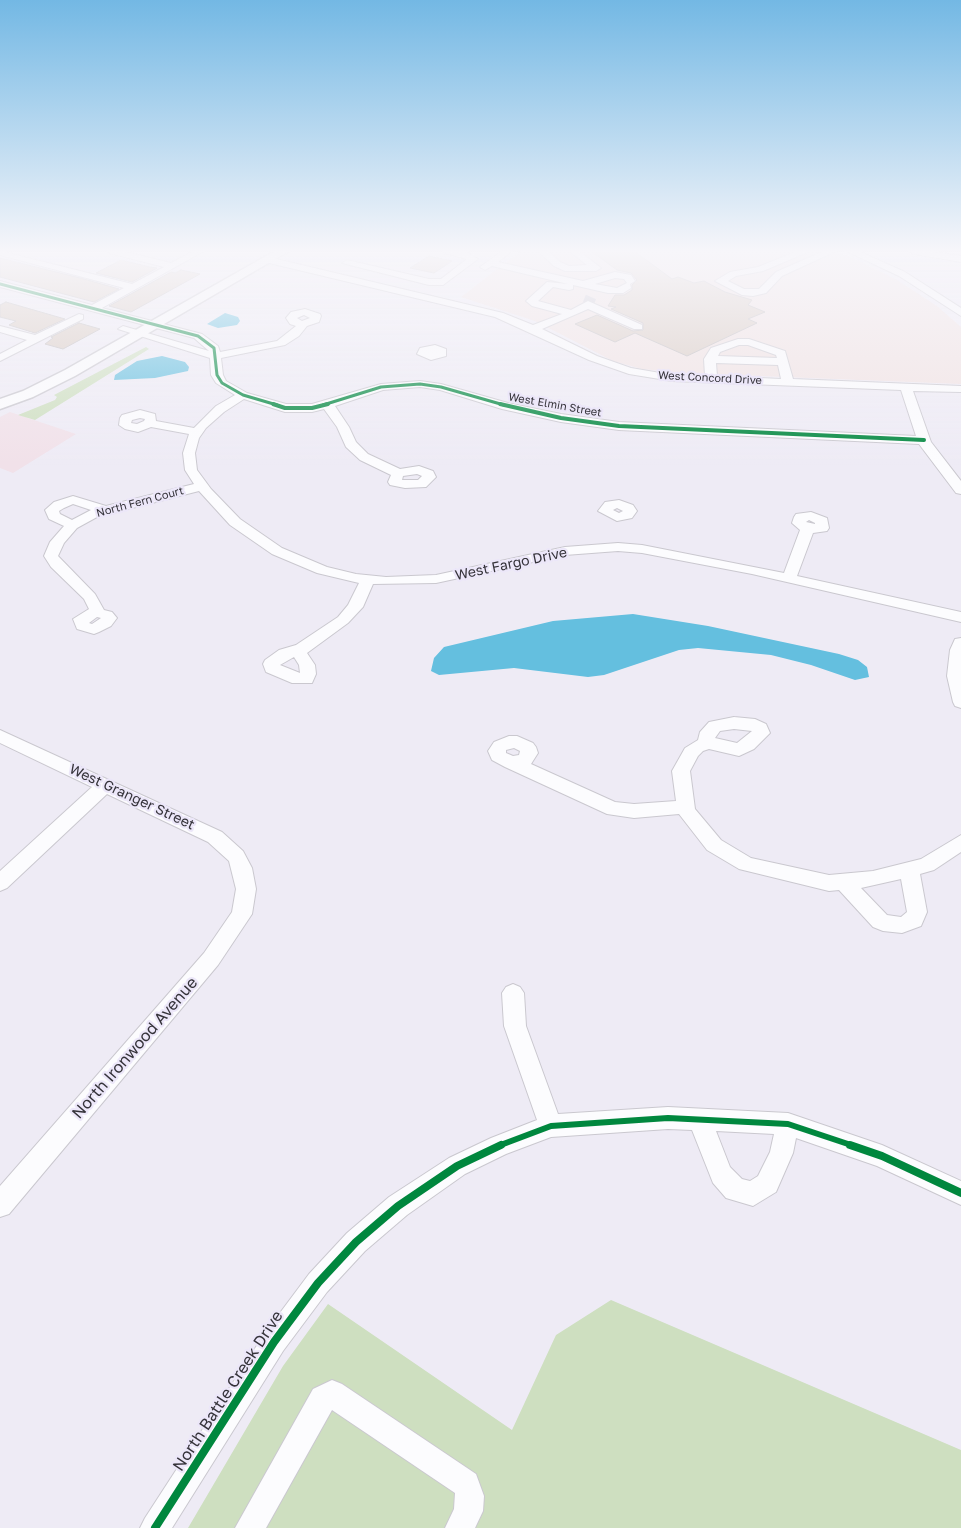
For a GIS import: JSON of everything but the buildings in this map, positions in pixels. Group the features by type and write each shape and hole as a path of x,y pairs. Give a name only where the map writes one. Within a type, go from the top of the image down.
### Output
{"main road":[{"path":"0,404 28,394 70,373 159,322"}],"street":[{"path":"0,358 69,322"},
{"path":"144,322 206,341 214,348 214,356"},
{"name":"West Concord Drive","path":"515,322 593,358 629,371 672,378 961,389"},
{"path":"533,329 549,322"},
{"path":"627,322 638,328"},
{"path":"112,326 214,356 281,343 295,334 303,324"},
{"path":"0,329 36,339"},
{"path":"750,330 771,339 782,357 788,383"},
{"path":"711,380 710,359 715,350 738,342 749,342 782,357"},
{"name":"West Elmin Street","path":"214,356 217,375 222,383 244,396 285,408 312,408 328,405 426,370 441,387 506,406 561,418 619,426 924,440"},
{"path":"710,359 782,357"},
{"path":"906,387 924,440 950,479 961,490"},
{"name":"West Fargo Drive","path":"244,396 220,409 197,432 189,453 191,470 202,486 235,522 277,551 322,570 367,580 436,579 565,551 619,532 642,549 961,617"},
{"path":"328,405 356,451 398,473"},
{"path":"150,423 197,432"},
{"name":"North Fern Court","path":"98,612 90,597 56,564 51,556 52,550 72,526 104,510 202,486"},
{"path":"72,526 54,516 52,510 59,505 73,500 104,510"},
{"path":"789,579 807,529"},
{"path":"298,650 324,636 343,620 355,607 367,580"},
{"path":"961,643 958,650 955,676 961,702"},
{"name":"West Granger Street","path":"0,736 222,842 236,856 245,879"},
{"path":"708,743 691,752 681,771 686,811 714,845 746,864 829,882 873,879 927,865 961,842"},
{"path":"516,764 534,775 613,809 634,811 686,807"},
{"path":"0,883 106,785"},
{"path":"843,881 880,921 890,925 902,925 914,920 917,912 910,869"},
{"name":"North Ironwood Avenue","path":"0,1205 211,959 242,914 246,899 245,879"},
{"path":"512,993 515,1026 552,1126 668,1118 788,1124 882,1156 961,1193"},
{"path":"700,1120 721,1175 735,1190 752,1194 767,1184 781,1153 788,1124"},
{"name":"North Battle Creek Drive","path":"155,1528 296,1310 344,1254 391,1212 439,1177 477,1155 552,1126"},
{"path":"250,1528 323,1399 332,1394 466,1484 470,1496 469,1504 460,1528"}],"shaded area":[{"path":"538,322 956,322 961,327 961,384 683,373 642,369 613,361"},
{"path":"10,412 76,434 13,473 0,468 0,417"}],"green space":[{"path":"146,347 149,349 35,420 18,415 55,400 57,397 54,395"},
{"path":"611,1300 961,1450 961,1528 188,1528 283,1366 328,1304 512,1430 556,1335"}],"water":[{"path":"210,322 239,322 237,325 218,328 207,324"},
{"path":"162,356 185,362 189,367 188,371 155,378 114,380 115,375 137,361"},
{"path":"633,614 708,626 839,654 858,660 867,667 869,677 855,680 811,665 771,655 698,648 679,650 604,675 588,677 514,668 439,675 431,671 434,658 444,647 553,621"}],"cycle path":[{"path":"146,322 198,336 214,348 217,375 222,383 243,395 285,408 312,408 341,401 381,387 420,384 441,387 506,406 561,418 619,426 924,440"},
{"path":"155,1528 274,1342 318,1283 356,1242 398,1206 457,1166 499,1146 551,1126 668,1118 788,1124 882,1156 961,1193"}]}
